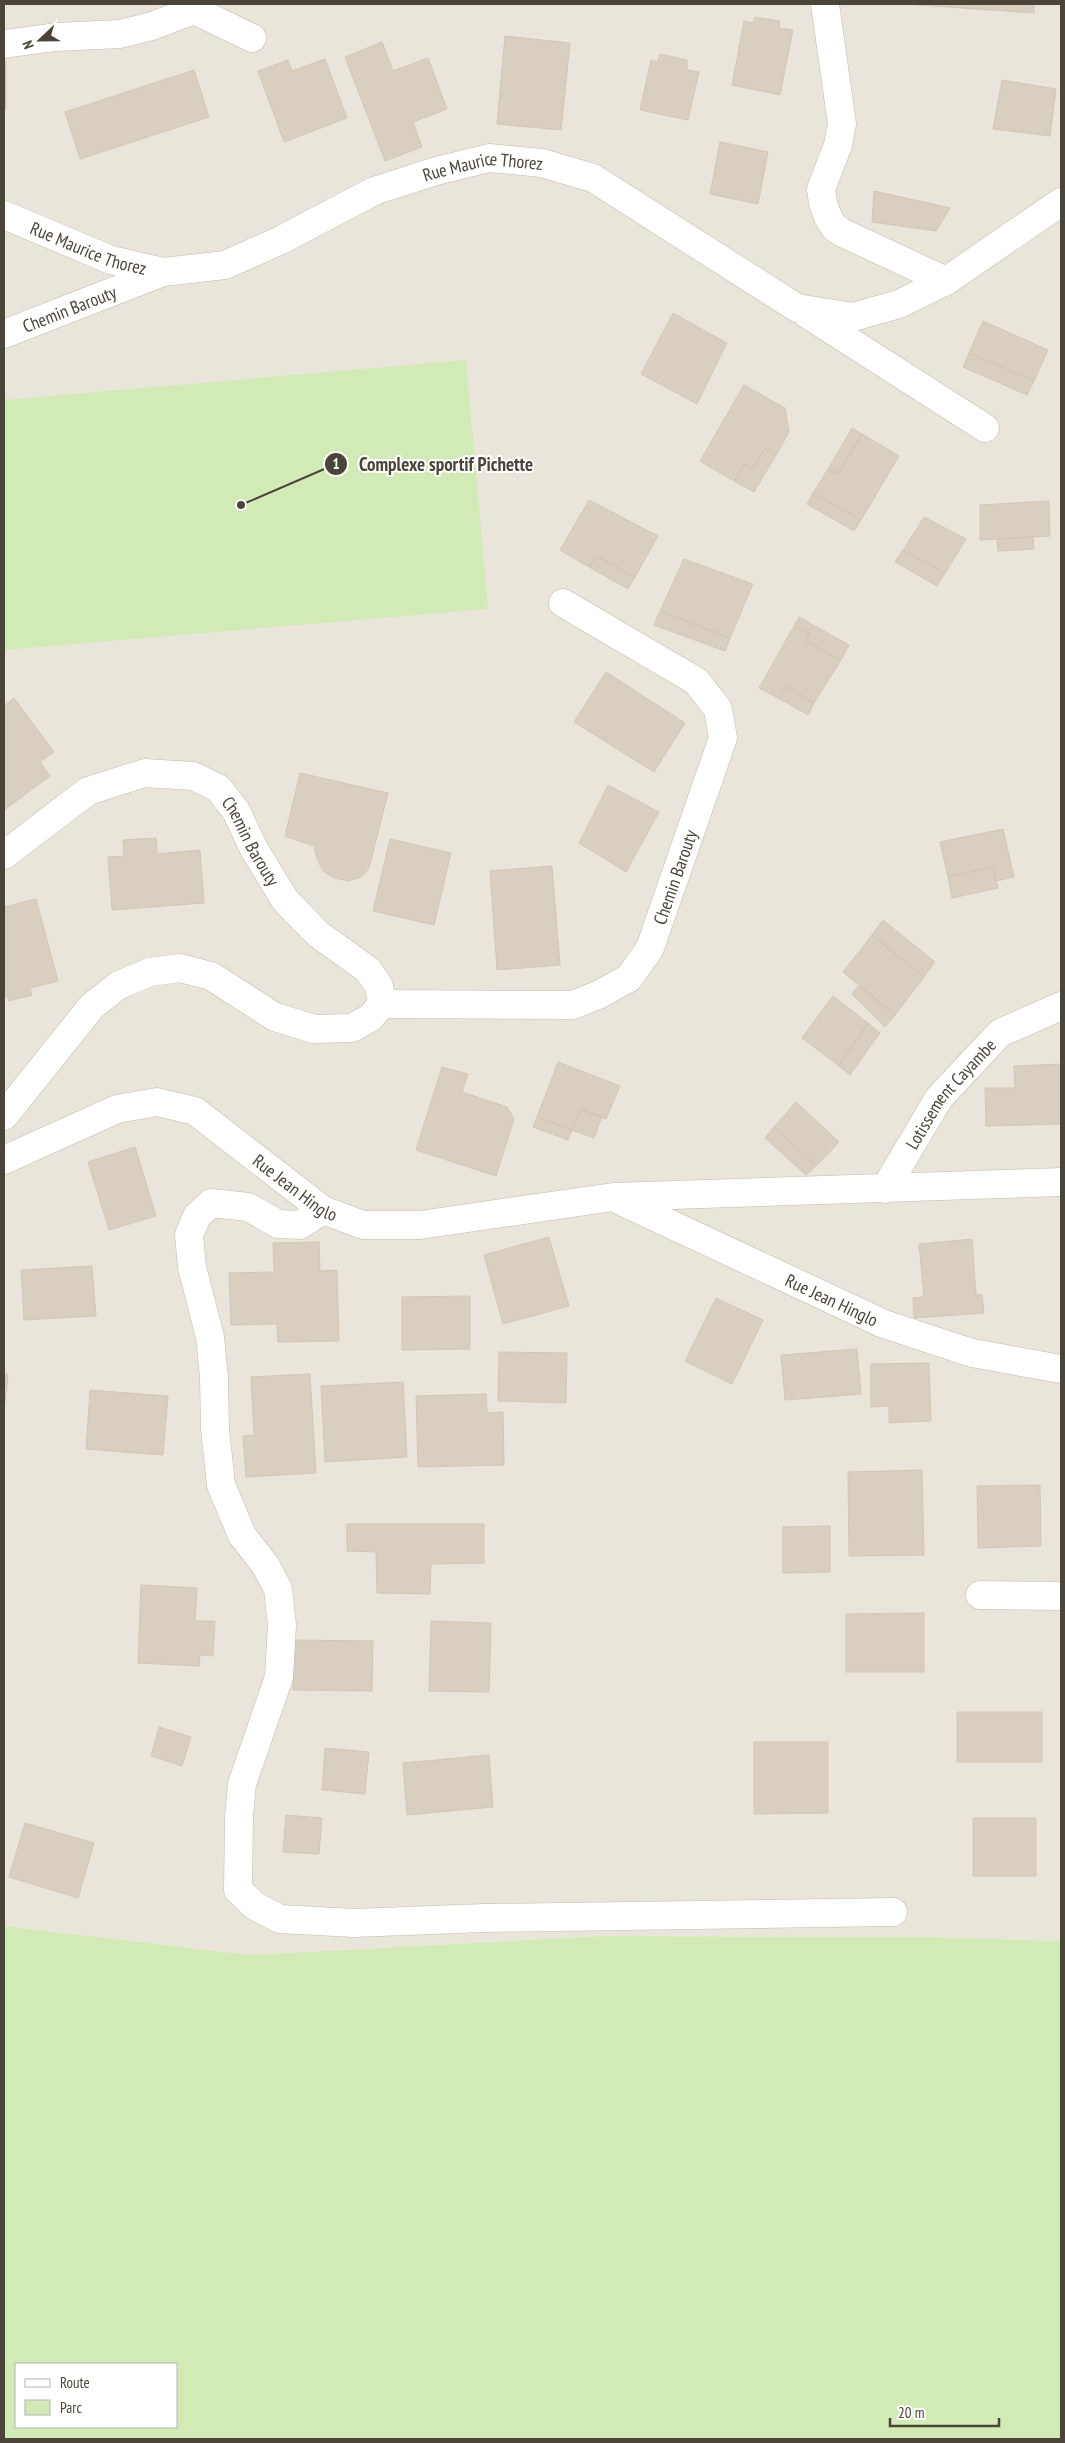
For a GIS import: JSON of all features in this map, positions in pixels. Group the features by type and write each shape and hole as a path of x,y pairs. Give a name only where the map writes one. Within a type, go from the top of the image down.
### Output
{"street":[{"path":"825,4 842,124 838,145 821,189 828,217 834,227 843,233 946,281"},
{"path":"4,44 56,37 120,34 152,26 194,10 252,38"},
{"name":"Rue Maurice Thorez","path":"4,215 111,260 163,272 226,265 281,240 374,191 436,171 489,158 542,163 593,178 797,308 853,317 899,304 946,281 1061,202"},
{"name":"Chemin Barouty","path":"4,334 163,272"},
{"path":"797,308 985,428"},
{"name":"Chemin Barouty","path":"4,855 88,791 144,773 193,776 218,788 236,811 254,849 285,900 318,934 368,970 379,986 382,1004 573,1004 598,995 629,978 650,948 723,738 718,710 696,681 563,603"},
{"path":"4,1116 92,1006 119,985 150,972 180,968 211,976 275,1016 314,1029 352,1028 370,1018 382,1004"},
{"name":"Lotissement Cayambe","path":"885,1189 939,1098 1000,1033 1061,1006"},
{"name":"Rue Jean Hinglo","path":"4,1160 116,1109 157,1102 195,1111 323,1210 363,1225 420,1225 613,1197 1061,1182"},
{"name":"Rue Jean Hinglo","path":"613,1197 884,1324 972,1353 1061,1368"},
{"path":"323,1210 300,1225 278,1224 248,1207 211,1203 197,1216 189,1235 192,1266 210,1337 214,1378 215,1429 221,1485 242,1535 266,1566 278,1589 282,1625 279,1677 242,1784 238,1826 238,1890 255,1906 280,1919 354,1923 484,1918 894,1912"},
{"path":"980,1595 1061,1596"}],"shaded area":[{"path":"4,4 1061,4 1061,1941 925,1937 600,1936 250,1955 4,1926"}],"green space":[{"path":"466,360 488,609 4,650 4,400"},
{"path":"4,1926 250,1955 600,1936 925,1937 1061,1941 1061,2439 4,2439"}],"building":[{"path":"905,4 1034,4 1034,13"},
{"path":"755,17 780,21 779,28 793,30 780,95 732,85 744,21 753,23"},
{"path":"505,36 570,43 561,130 497,124"},
{"path":"382,42 393,71 428,58 447,109 413,122 422,147 385,161 345,57"},
{"path":"660,54 687,60 687,70 699,72 688,120 640,110 651,60 658,62"},
{"path":"325,59 347,118 284,142 258,71 288,60 292,71"},
{"path":"4,61 6,61 6,109 4,109"},
{"path":"194,70 209,117 80,159 65,112"},
{"path":"1002,80 1056,89 1050,136 993,129"},
{"path":"720,142 768,152 758,204 710,194"},
{"path":"874,191 950,208 936,231 872,222"},
{"path":"673,313 727,343 697,404 641,374"},
{"path":"983,321 1048,350 1034,381 969,353"},
{"path":"969,353 1034,381 1027,395 963,367"},
{"path":"744,385 785,408 789,432 776,455 765,448 752,468 745,464 734,481 700,461"},
{"path":"852,428 862,434 838,474 828,469"},
{"path":"862,434 899,456 861,520 813,493 828,469 838,474"},
{"path":"765,448 776,455 754,492 734,481 745,464 752,468"},
{"path":"813,493 861,520 854,531 807,504"},
{"path":"589,500 658,536 635,577 596,556 589,567 560,550"},
{"path":"1049,501 1050,536 980,540 980,505"},
{"path":"924,517 966,539 945,573 903,550"},
{"path":"1033,537 1034,549 998,551 997,539"},
{"path":"903,550 945,573 937,586 895,562"},
{"path":"596,556 635,577 628,589 589,567"},
{"path":"684,559 753,584 730,638 660,611"},
{"path":"660,611 730,638 725,651 654,625"},
{"path":"799,617 849,645 841,660 805,641 810,634 794,626"},
{"path":"794,626 810,634 805,641 841,660 814,703 786,687 780,699 759,688"},
{"path":"606,672 685,723 654,772 574,722"},
{"path":"786,687 814,703 808,715 780,699"},
{"path":"14,698 54,752 40,762 50,776 4,810 4,706"},
{"path":"300,773 388,793 369,868 361,877 349,881 334,878 323,871 317,859 314,846 285,836"},
{"path":"608,785 659,812 626,872 579,843"},
{"path":"1003,829 1014,877 996,881 993,867 948,877 940,842"},
{"path":"156,838 157,854 200,850 204,903 112,910 108,857 124,856 123,840"},
{"path":"390,839 451,853 434,925 373,911"},
{"path":"552,866 560,965 497,970 490,871"},
{"path":"993,867 998,888 952,898 948,877"},
{"path":"36,899 58,981 30,988 32,995 9,1001 7,995 4,996 4,907"},
{"path":"883,920 935,962 924,977 872,935"},
{"path":"872,935 924,977 895,1015 843,972"},
{"path":"859,985 895,1015 885,1027 852,994"},
{"path":"833,996 868,1023 839,1066 802,1038"},
{"path":"868,1023 880,1033 850,1075 839,1066"},
{"path":"558,1062 620,1086 606,1119 581,1109 572,1130 537,1117"},
{"path":"1061,1064 1061,1124 986,1126 985,1088 1015,1088 1014,1066"},
{"path":"442,1067 468,1074 462,1092 507,1107 514,1119 496,1176 416,1150"},
{"path":"796,1102 839,1142 816,1166 774,1127"},
{"path":"581,1109 602,1117 594,1138 572,1130"},
{"path":"537,1117 572,1130 568,1140 533,1127"},
{"path":"774,1127 816,1166 806,1175 765,1138"},
{"path":"135,1147 156,1216 109,1230 88,1162"},
{"path":"549,1237 569,1306 503,1324 484,1255"},
{"path":"972,1239 976,1295 982,1295 984,1313 914,1318 913,1298 924,1297 919,1244"},
{"path":"319,1242 320,1271 337,1270 339,1341 278,1342 277,1324 231,1325 229,1273 274,1272 273,1243"},
{"path":"92,1266 96,1316 24,1320 21,1270"},
{"path":"470,1296 470,1349 402,1350 402,1297"},
{"path":"716,1298 763,1320 732,1384 685,1361"},
{"path":"857,1349 861,1394 785,1400 781,1355"},
{"path":"499,1352 567,1353 566,1403 498,1401"},
{"path":"929,1363 931,1421 889,1423 889,1406 871,1407 871,1364"},
{"path":"4,1374 8,1375 4,1409"},
{"path":"310,1374 316,1473 246,1477 243,1436 254,1435 251,1377"},
{"path":"403,1382 407,1457 325,1462 321,1386"},
{"path":"90,1390 168,1396 163,1455 86,1449"},
{"path":"486,1394 487,1413 503,1412 504,1465 418,1467 416,1396"},
{"path":"922,1470 924,1555 849,1556 848,1472"},
{"path":"1040,1485 1041,1546 978,1548 977,1486"},
{"path":"347,1524 484,1524 484,1563 431,1564 430,1594 377,1593 376,1552 347,1551"},
{"path":"830,1526 830,1572 783,1573 783,1527"},
{"path":"141,1585 197,1588 195,1621 215,1621 213,1656 200,1655 199,1666 138,1663"},
{"path":"924,1613 924,1672 846,1672 846,1614"},
{"path":"431,1621 491,1623 489,1692 429,1691"},
{"path":"294,1640 373,1641 372,1691 293,1690"},
{"path":"957,1712 1042,1712 1042,1762 957,1762"},
{"path":"159,1727 191,1737 182,1766 151,1756"},
{"path":"754,1742 828,1742 828,1813 754,1814"},
{"path":"325,1748 369,1752 365,1794 322,1790"},
{"path":"489,1755 493,1807 407,1815 403,1763"},
{"path":"286,1815 322,1818 319,1854 283,1852"},
{"path":"973,1818 1036,1818 1036,1876 973,1876"},
{"path":"25,1823 94,1843 78,1898 9,1877"}],"place":[{"name":"Complexe sportif Pichette","path":"241,505"}]}
